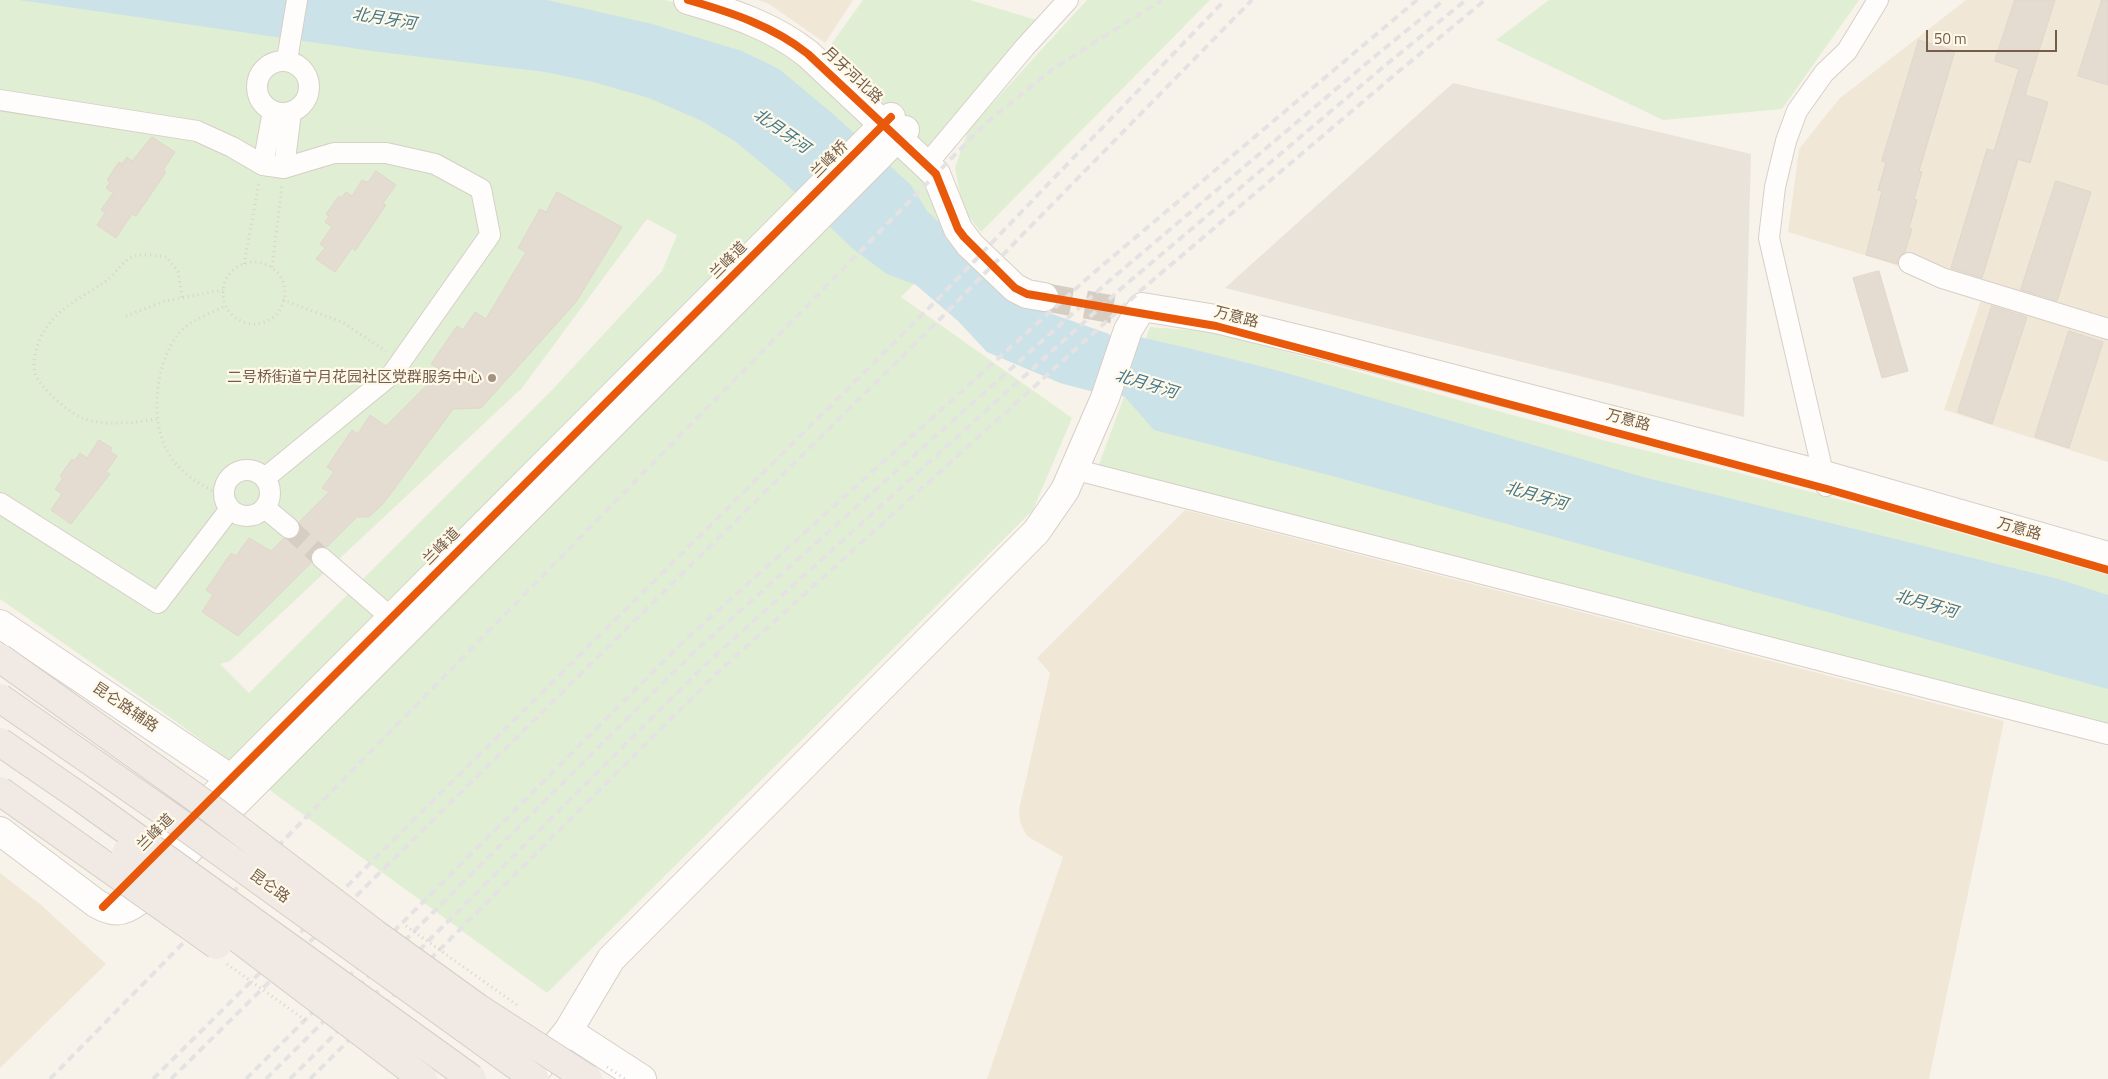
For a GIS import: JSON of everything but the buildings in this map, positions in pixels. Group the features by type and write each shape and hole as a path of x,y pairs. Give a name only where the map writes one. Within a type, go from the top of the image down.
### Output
{"highway":[{"path":"0,658 206,805 374,933 478,1008 588,1079"},
{"name":"昆仑路","path":"0,698 187,828 535,1079"},
{"path":"0,742 91,805 472,1079"},
{"path":"0,756 423,1079"},
{"path":"0,791 409,1079"},
{"path":"187,828 374,933"},
{"path":"478,1008 556,1079"}],"street":[{"path":"282,111 261,101 257,93 259,76 270,64 288,52 297,0"},
{"name":"月牙河北路","path":"688,0 719,8 786,37 808,54 891,131 930,160 944,167 963,227 976,241"},
{"name":"月牙河北路","path":"712,0 787,30 891,131"},
{"path":"930,160 1024,47 1068,0"},
{"path":"1826,482 1769,238 1774,187 1786,141 1797,111 1824,74 1846,51 1878,0"},
{"path":"263,165 282,111 305,101 310,84 302,68 288,52"},
{"path":"0,100 197,131 232,147 263,165 284,168 334,154 386,153 435,164 481,189 490,235 392,374 265,478"},
{"path":"282,111 284,168"},
{"path":"0,831 110,909 128,909 137,902 240,785 891,131"},
{"name":"月牙河北路","path":"930,160 958,229 964,237 1015,288 1028,294 1048,294 1031,288 1008,271"},
{"path":"1909,263 1942,278 2108,329"},
{"name":"万意路","path":"1073,469 1105,398 1136,317 1216,326 2108,556"},
{"path":"529,1079 568,1031 611,960 1036,532 1065,490 1073,469 2108,734"},
{"path":"0,503 158,603 227,502 227,482 238,472 252,470 265,478 270,493 264,508 251,516 243,516 227,502"},
{"name":"万意路","path":"1826,482 2108,570"},
{"path":"264,508 289,528"},
{"path":"322,558 399,625"},
{"name":"昆仑路辅路","path":"0,624 240,785"},
{"path":"568,1031 642,1079"}],"path":[{"path":"244,264 263,165"},
{"path":"272,268 284,168"},
{"path":"157,419 120,423 84,419 66,408 42,385 34,372 35,353 44,332 61,312 108,280 129,258 143,255 167,257 178,272 182,298"},
{"path":"262,263 272,268 284,285 283,300 277,313 260,323 241,322 225,306 223,290 226,279 232,271 244,264 262,263"},
{"path":"126,316 165,301 223,290"},
{"path":"283,300 342,322 401,361"},
{"path":"225,306 180,332 162,362 157,396 157,419 161,435 176,464 197,483 227,502"},
{"path":"226,963 307,1021"}],"shaded area":[{"path":"758,0 853,0 825,43 769,4"},
{"path":"1966,0 2108,0 2108,462 1944,410 1982,297 1884,261 1788,232 1799,149 1839,99"},
{"path":"1453,83 1751,154 1744,417 1225,288"},
{"path":"1185,510 2004,721 1929,1079 987,1079 1063,857 1027,836 1020,822 1019,810 1050,673 1037,658"},
{"path":"0,873 40,904 106,964 0,1068"}],"green space":[{"path":"0,0 665,0 694,8 815,67 863,0 970,0 1040,21 920,172 959,239 901,297 1072,418 1033,510 547,993 178,723 0,599","holes":["647,219 677,235 662,271 553,389 249,693 220,664 230,661 522,388"]},
{"path":"1087,0 1210,0 981,232 963,209 955,168 968,130"},
{"path":"1549,0 1859,0 1782,109 1663,120 1496,40"},
{"path":"1150,327 1214,332 1606,441 1743,474 1883,511 2108,575 2108,725 1098,467"}],"water":[{"name":"北月牙河","path":"19,0 547,0 652,24 742,51 779,69 834,115 911,185 927,211 1024,304 1109,334 1116,342 1140,337 1283,372 1643,477 2058,579 2108,595 2108,689 1336,477 1154,430 1125,397 1101,390 1094,392 1060,383 987,352 958,321 916,285 887,274 853,249 783,181 736,142 702,121 649,98 593,82 545,72 380,52"}],"tunnel":[{"path":"1044,297 1138,314"},
{"path":"289,528 322,558"}],"railway":[{"path":"50,1079 986,123 1054,68 1162,0"},
{"path":"153,1079 934,303 1225,0"},
{"path":"171,1079 943,316 1252,0"},
{"path":"246,1079 683,642 1091,275 1417,0"},
{"path":"266,1079 693,653 1109,281 1444,0"},
{"path":"290,1079 705,665 1124,286 1388,63 1466,0"},
{"path":"310,1079 716,674 1140,291 1485,0"}],"cycle path":[{"path":"688,0 751,21 780,35 808,54 936,174 958,229 964,237 1015,288 1027,294 1216,326 1827,489 2108,570"},
{"name":"兰峰桥","path":"103,907 891,117"}],"place":[{"name":"二号桥街道宁月花园社区党群服务中心","path":"492,378"}]}
